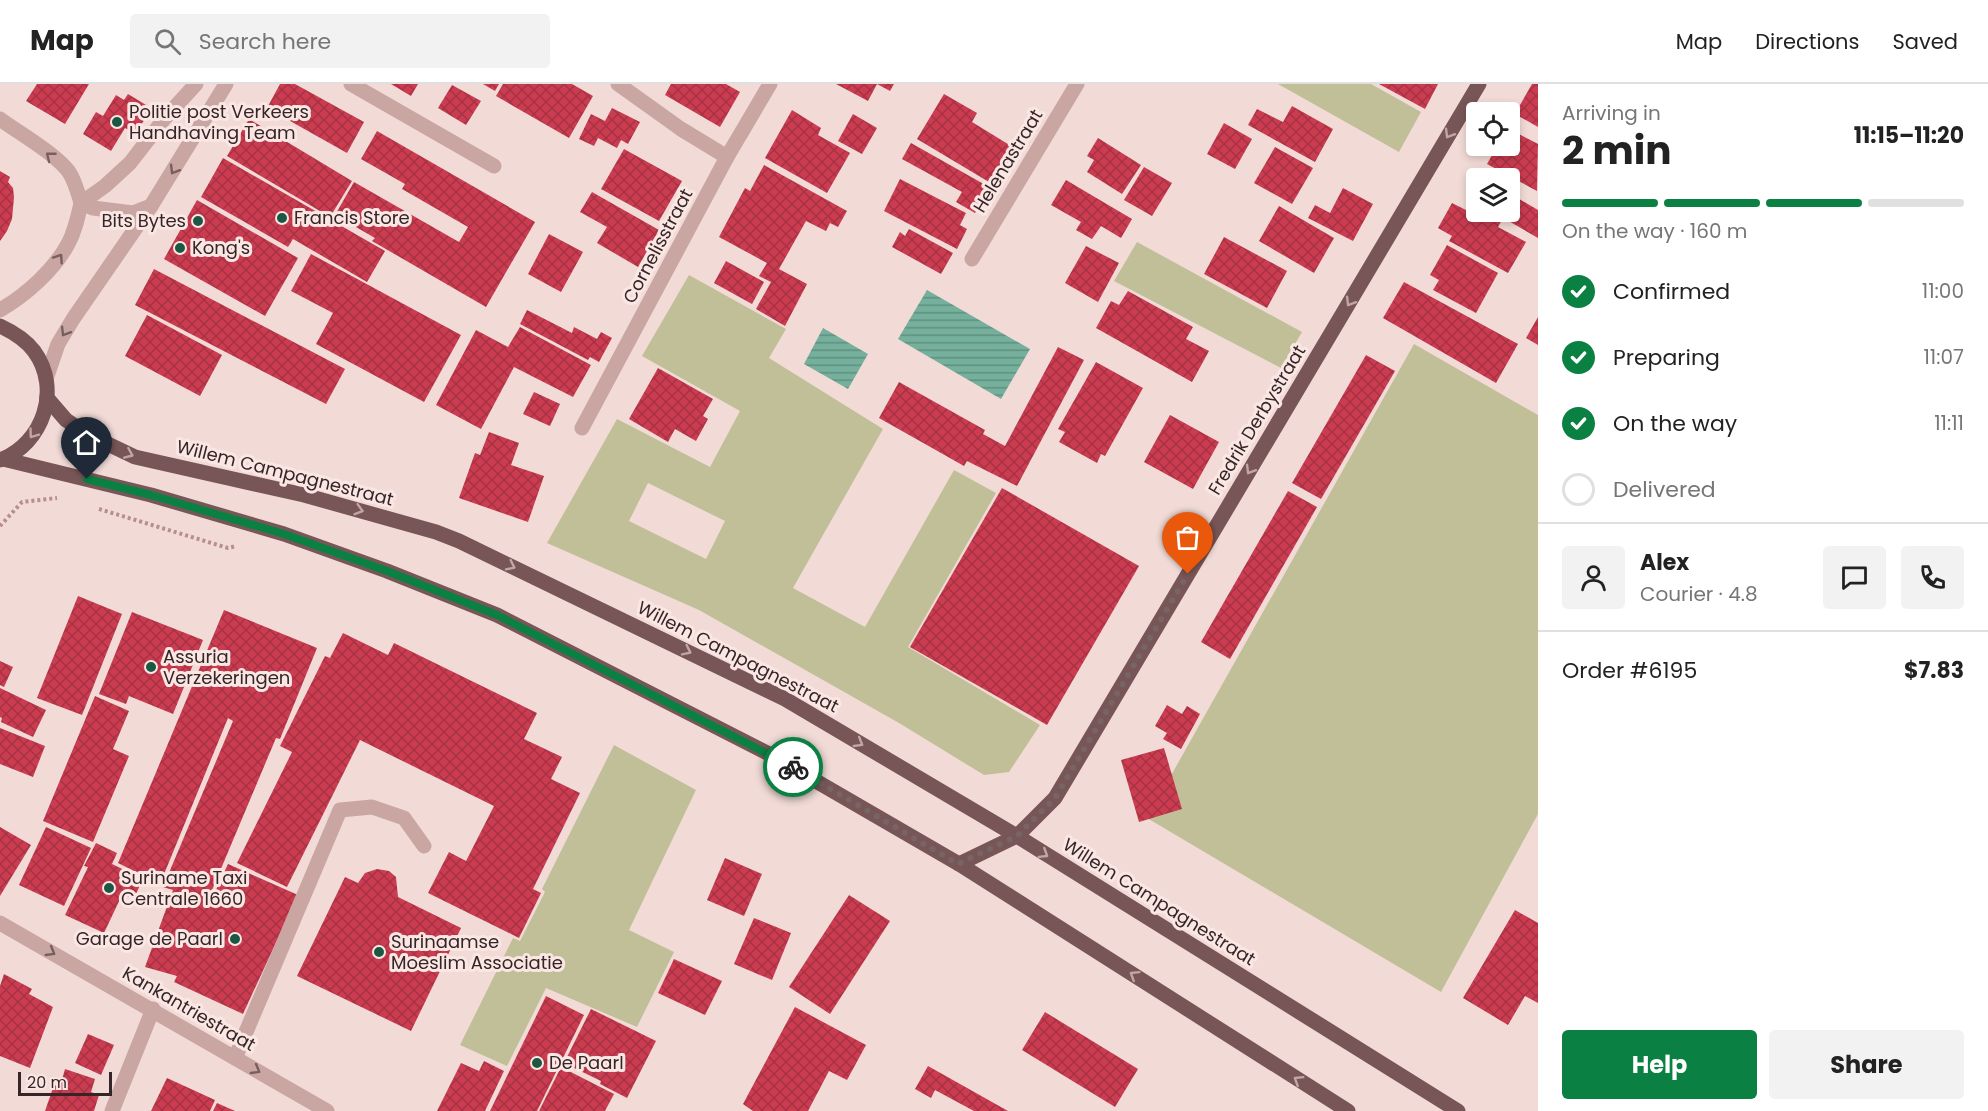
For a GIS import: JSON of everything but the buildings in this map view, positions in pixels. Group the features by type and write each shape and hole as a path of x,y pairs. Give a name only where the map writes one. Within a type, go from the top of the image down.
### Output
{"main road":[{"name":"Fredrik Derbystraat","path":"958,864 1017,836 1055,798 1479,84"},
{"path":"0,326 19,336 34,351 44,369 47,398 44,416 36,432 25,445 1,459"},
{"name":"Willem Campagnestraat","path":"47,398 66,420 87,434 135,457 304,495 436,532 459,541 785,699 1017,836 1458,1111"},
{"path":"1,459 151,495 284,534 387,571 497,615 771,755 958,864 1348,1111"}],"street":[{"path":"81,203 105,186 130,163 165,118 196,84"},
{"path":"46,379 58,344 73,319 152,206 226,84"},
{"path":"351,84 494,166"},
{"path":"618,84 681,129 728,158"},
{"name":"Cornelisstraat","path":"582,428 770,84"},
{"name":"Helenastraat","path":"972,259 1077,84"},
{"path":"0,119 54,158 68,171 76,185 81,203 68,244 54,266 0,310"},
{"path":"81,203 93,208 133,213 152,206"},
{"path":"235,1058 340,810 372,807 404,818 424,846"},
{"name":"Kankantriestraat","path":"0,923 327,1111"},
{"path":"112,1111 153,1010"}],"path":[{"path":"0,526 22,502 62,497"},
{"path":"92,507 228,548 239,545"}],"shaded area":[{"path":"1278,84 1371,84 1421,112 1399,152"},
{"path":"1137,242 1302,332 1281,368 1114,281"},
{"path":"689,275 786,329 769,358 883,429 793,588 865,627 954,470 996,493 908,647 1040,725 1009,772 984,775 899,723 699,610 547,543 617,419 710,467 740,411 642,356","holes":["648,483 725,521 706,559 629,521"]},
{"path":"927,290 1030,349 1001,399 898,339"},
{"path":"823,328 868,354 848,389 804,364"},
{"path":"1414,344 1538,415 1538,814 1441,992 1147,818"},
{"path":"614,745 696,790 629,930 674,952 637,1027 546,988 507,1066 460,1045 513,938 520,941 545,892 542,889"}],"way so far":[{"path":"793,767 958,864 1017,836 1055,798 1188,574"}],"place":[{"name":"Politie post Verkeers Handhaving Team","path":"117,122"},
{"name":"Francis Store","path":"282,218"},
{"name":"Bits Bytes","path":"198,221"},
{"name":"Kong's","path":"180,248"},
{"name":"Assuria Verzekeringen","path":"151,667"},
{"name":"Suriname Taxi Centrale 1660","path":"109,888"},
{"name":"Garage de Paarl","path":"235,939"},
{"name":"Surinaamse Moeslim Associatie","path":"379,952"},
{"name":"De Paarl","path":"537,1063"}],"route":[{"path":"87,479 284,534 387,571 497,615 793,767"}]}
